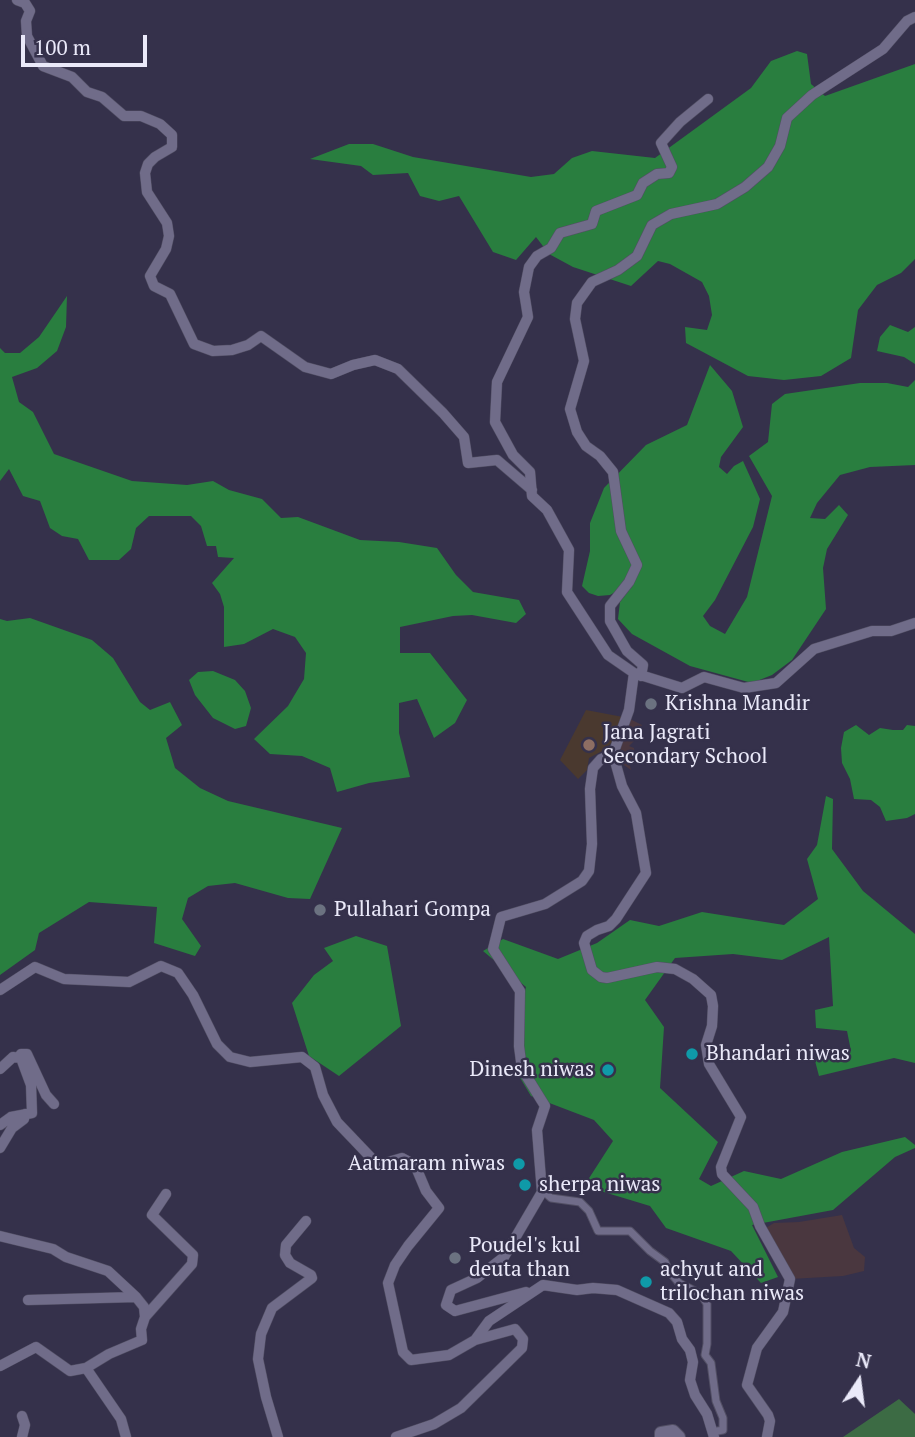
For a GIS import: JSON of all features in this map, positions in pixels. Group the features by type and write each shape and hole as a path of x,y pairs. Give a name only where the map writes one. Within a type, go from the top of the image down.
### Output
{"street":[{"path":"17,0 25,3 30,11 26,21 27,36 43,66 72,77 88,92 112,104 124,116 141,116 160,124 172,135 172,147 155,157 148,164 145,173 147,192 167,223 169,236 166,249 150,276 154,286 170,294 194,344 213,351 232,350 248,345 261,336 305,367 331,374 375,360 398,369 464,437 468,463 497,460 533,490"},
{"path":"767,1437 770,1421 768,1415 747,1385 757,1348 783,1312 790,1279 760,1226 753,1207 722,1174 721,1167 741,1117 709,1064 706,1045 712,1026 713,1006 710,995 693,979 675,969 657,967 601,977 592,970 584,943 587,936 609,926 616,919 646,873 636,813 622,786 613,754 643,665 627,651 610,621 610,606 629,582 637,565 621,531 613,472 600,456 586,446 577,432 570,409 584,361 575,319 577,303 592,282 618,270 637,256 652,225 671,214 717,204 746,187 768,167 780,146 787,118 812,95 883,49 907,21 915,17"},
{"path":"708,99 680,122 661,143 672,167 669,173 657,174 643,183 637,195 596,211 592,224 559,233 551,248 537,256 529,267 524,292 528,317 496,383 495,422 513,455 530,472 532,496 547,510 569,550 567,592 608,656 640,676 682,688 704,677 744,688 776,683 814,649 872,631 891,631 915,623"},
{"path":"533,1291 455,1311 446,1305 451,1290 477,1278 504,1257 541,1189 537,1130 545,1106 522,1069 519,1046 520,991 493,949 500,917 545,904 582,881 589,871 592,844 590,789 593,768 601,759 613,754"},
{"path":"0,990 35,967 64,979 129,982 161,966 178,973 193,995 217,1044 230,1057 250,1062 302,1057 315,1067 323,1095 337,1122 378,1165 402,1158 415,1165 426,1191 439,1208 395,1265 388,1283 403,1352 411,1360 449,1356 475,1339 514,1329 523,1339 522,1348 461,1408 434,1424 396,1437"},
{"path":"21,1058 22,1054 27,1054 43,1089 54,1104"},
{"path":"0,1069 13,1057 21,1058"},
{"path":"0,1125 11,1117 32,1114 32,1092 21,1058"},
{"path":"0,1148 12,1128 24,1119 25,1114"},
{"path":"475,1339 489,1321 543,1285 577,1290 617,1290 669,1313 677,1322 693,1362 690,1380 713,1434 723,1430 723,1418 716,1401 711,1363 705,1355 707,1304 701,1294 679,1283 665,1262 630,1231 598,1231 589,1211 580,1202 551,1198 541,1189"},
{"path":"0,1366 36,1347 70,1371 86,1368 109,1354 142,1340 141,1329 145,1317 194,1260 193,1255 152,1215 166,1194"},
{"path":"278,1437 258,1359 261,1334 272,1308 313,1278 290,1263 285,1255 286,1245 306,1221"},
{"path":"0,1236 53,1249 66,1257 108,1271 136,1297 144,1307 145,1317"},
{"path":"28,1300 136,1297"},
{"path":"86,1368 121,1419 126,1437"},
{"path":"22,1416 25,1425 22,1437"},
{"path":"661,1437 661,1433 673,1431 679,1437"}],"shaded area":[{"name":"Jana Jagrati Secondary School","path":"586,710 623,717 613,741 606,749 589,758 587,770 578,779 560,760"},
{"path":"630,719 642,725 638,737 629,746 634,748 636,760 629,762 631,770 618,761 620,744"},
{"path":"842,1215 854,1248 865,1257 864,1271 843,1276 790,1279 764,1229 774,1223"}],"green space":[{"path":"797,51 807,54 811,84 825,96 915,64 915,259 901,273 877,285 858,310 851,358 821,376 784,380 748,376 686,343 685,327 707,330 712,315 709,296 702,282 670,264 658,261 631,286 573,267 549,254 536,237 516,260 493,252 459,196 439,201 420,196 408,173 373,175 361,166 310,159 349,144 373,144 413,157 531,177 554,174 572,158 592,151 655,158 751,88 771,61"},
{"path":"67,296 66,327 57,351 37,368 12,377 19,402 33,412 54,454 132,481 187,485 213,481 229,490 262,499 281,518 298,517 360,540 437,548 456,575 473,592 519,600 526,614 516,623 472,615 453,616 400,627 400,653 430,653 467,700 455,723 434,738 417,699 399,703 399,733 410,777 369,783 337,792 330,768 302,756 270,754 254,739 288,706 304,679 306,653 295,637 273,629 244,644 224,647 224,607 220,594 212,583 234,558 218,557 216,546 207,546 201,526 191,516 149,516 136,528 131,549 119,560 89,560 78,539 62,536 50,528 40,501 23,496 9,469 0,481 0,348 5,353 20,353 39,337"},
{"path":"890,325 908,332 915,327 915,364 904,357 877,351 880,337"},
{"path":"710,365 732,391 743,427 721,457 719,467 727,474 743,461 760,499 753,527 715,600 703,616 710,626 725,634 747,597 772,496 749,456 768,442 772,404 785,394 860,383 887,383 908,387 915,380 915,465 870,467 840,475 817,503 810,518 825,519 839,505 848,515 827,549 823,568 826,609 792,660 772,675 752,683 690,666 632,634 618,619 620,602 629,590 624,587 610,595 598,596 589,593 582,586 590,551 590,523 604,488 646,445 687,425"},
{"path":"30,618 92,640 113,658 140,702 150,710 170,702 182,725 166,738 175,768 200,788 228,801 342,828 310,899 288,898 235,883 208,886 188,898 182,919 201,946 195,956 154,943 157,907 89,902 39,933 35,950 0,975 0,619 7,621"},
{"path":"213,671 235,680 245,691 251,708 246,726 235,729 213,718 195,695 189,680 198,672"},
{"path":"856,725 869,735 880,728 903,730 907,725 915,726 915,814 886,821 880,807 871,800 854,799 850,779 842,763 841,748 844,732"},
{"path":"826,796 833,799 832,849 863,891 915,934 915,1063 894,1058 819,1076 814,1057 851,1051 847,1031 816,1028 815,1010 833,1006 829,937 782,960 733,954 675,958 645,1000 664,1027 660,1088 718,1142 699,1179 711,1186 744,1171 781,1179 842,1152 905,1137 915,1145 915,1148 895,1157 833,1210 752,1225 778,1277 761,1283 731,1251 666,1228 650,1206 584,1186 613,1141 594,1120 531,1096 519,1076 514,1031 526,987 483,951 503,939 558,959 597,943 630,920 659,926 702,912 784,925 818,899 807,859 817,845"},
{"path":"356,936 387,946 401,1026 339,1076 309,1056 292,1003 314,975 333,961 324,948"},
{"path":"899,1399 915,1414 915,1437 843,1437"}],"place":[{"name":"Krishna Mandir","path":"651,704"},
{"name":"Jana Jagrati Secondary School","path":"589,745"},
{"name":"Pullahari Gompa","path":"320,910"},
{"name":"Bhandari niwas","path":"692,1054"},
{"name":"Dinesh niwas","path":"608,1070"},
{"name":"Aatmaram niwas","path":"519,1164"},
{"name":"sherpa niwas","path":"525,1185"},
{"name":"Poudel's kul deuta than","path":"455,1258"},
{"name":"achyut and trilochan niwas","path":"646,1282"}]}
